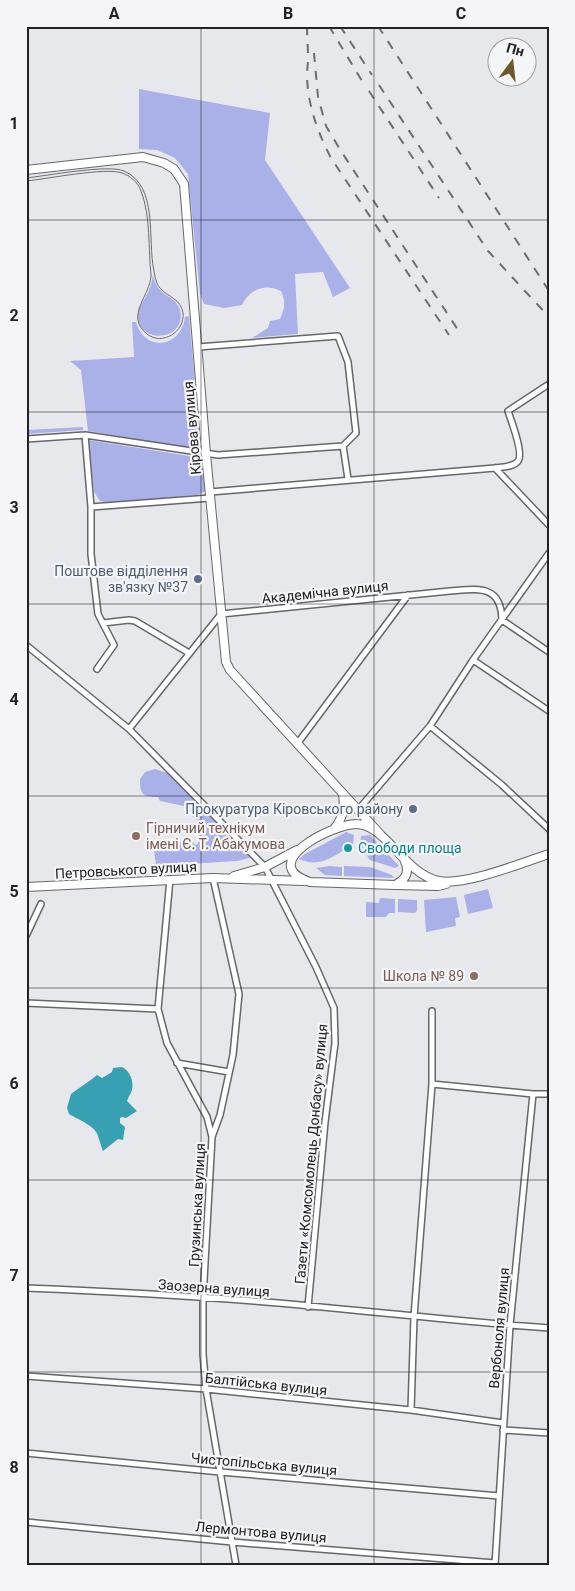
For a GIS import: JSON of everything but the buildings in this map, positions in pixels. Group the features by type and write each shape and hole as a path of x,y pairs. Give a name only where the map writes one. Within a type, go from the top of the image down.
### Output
{"main road":[{"name":"Кірова вулиця","path":"26,170 143,157 164,163 174,170 184,184 222,638 228,666 343,794 419,873 440,881 465,880 549,854"},
{"path":"333,830 343,815 345,805 343,794"},
{"name":"Кірова вулиця","path":"227,878 265,867 333,830 357,824 366,826 380,834"},
{"path":"301,847 292,859 291,869 298,878 310,882"},
{"path":"395,885 400,883 407,874 408,867 404,859"},
{"path":"227,878 438,886 465,880"},
{"name":"Петровського вулиця","path":"26,887 170,879 227,878"}],"street":[{"path":"26,439 85,435 218,455 343,446 356,433 348,362 338,336 198,347"},
{"path":"91,507 348,479 495,468 512,465 518,462 520,450 508,411 549,384"},
{"path":"85,435 91,507 90,554 98,614 114,645 97,669"},
{"path":"343,446 348,479"},
{"path":"495,468 549,526"},
{"path":"358,810 430,726 549,553"},
{"name":"Академічна вулиця","path":"221,614 475,589 488,591 497,600 501,607 502,620"},
{"path":"297,744 408,595"},
{"path":"129,729 221,614"},
{"path":"502,620 549,652"},
{"path":"103,623 135,621 190,654"},
{"name":"Газети «Комсомолець Донбасу» вулиця","path":"26,645 129,729 265,867 316,967 334,1008 335,1043 325,1122 308,1307"},
{"path":"474,660 549,711"},
{"path":"430,726 502,784 549,830"},
{"name":"Грузинська вулиця","path":"212,878 239,994 233,1056 219,1118 212,1137 203,1298 203,1354 206,1389 236,1565"},
{"path":"170,879 158,1009 167,1043 207,1116 212,1137"},
{"path":"26,936 41,904"},
{"path":"26,1003 158,1009"},
{"path":"410,1410 414,1317 432,1084 432,1011"},
{"name":"Грузинська вулиця","path":"224,1098 233,1056"},
{"path":"177,1062 229,1072"},
{"path":"432,1084 549,1094"},
{"name":"Вербоноля вулиця","path":"495,1564 510,1325 533,1094"},
{"path":"207,1116 219,1118"},
{"name":"Заозерна вулиця","path":"26,1288 203,1298 549,1328"},
{"name":"Балтійська вулиця","path":"26,1376 206,1389 410,1410 503,1423"},
{"path":"503,1430 549,1433"},
{"name":"Чистопільська вулиця","path":"26,1453 499,1496"},
{"name":"Лермонтова вулиця","path":"26,1522 232,1542 495,1564"}],"shaded area":[{"path":"139,89 270,113 265,160 350,288 333,297 323,272 295,274 298,334 252,338 268,328 270,321 280,319 284,308 284,298 281,291 275,289 258,289 245,299 242,305 224,308 204,304 200,294 188,174 175,158 157,150 139,149"},
{"path":"153,275 156,284 176,303 180,310 180,320 177,328 162,336 153,335 145,331 140,324 138,314 149,290"},
{"path":"189,316 201,450 88,431 81,370 70,361 134,357 132,322 136,322 147,339 162,343 177,335 185,317"},
{"path":"83,427 83,430 26,434 26,430"},
{"path":"88,440 202,458 205,491 198,495 108,503 100,501 94,492"},
{"path":"155,769 167,773 177,781 253,857 237,861 156,866 154,850 156,846 178,843 188,838 195,845 198,844 199,838 197,820 192,816 189,807 160,801 158,797 145,795 141,791 140,779 145,772"},
{"path":"346,832 354,835 353,844 334,856 321,862 307,862 299,859 305,854"},
{"path":"370,835 399,866 395,868 370,860 360,845 361,836"},
{"path":"344,866 370,867 392,875 394,878 344,876"},
{"path":"342,867 342,876 325,875 316,868"},
{"path":"488,889 493,908 468,914 464,895"},
{"path":"456,897 460,917 455,918 456,926 426,932 424,900"},
{"path":"380,898 395,899 395,913 389,913 386,917 366,917 366,902 379,903"},
{"path":"398,899 417,900 417,911 415,913 398,912"},
{"path":"122,1067 131,1077 132,1083 132,1090 127,1101 137,1111 126,1118 120,1118 120,1123 125,1127 123,1140 118,1139 103,1151 97,1132 86,1123 69,1114 67,1108 71,1094 74,1091 97,1075 102,1078 112,1072 113,1068"}],"tram line":[{"path":"26,178 105,169 124,171 135,178 147,201 150,215 152,258 157,282 160,288 177,301 182,308 183,320 176,331 166,338 153,337 147,334 138,320 140,305 150,283 151,275 146,211 140,188 136,182 125,174 103,171 26,181"}],"railway":[{"path":"307,26 309,98 314,119 326,149 449,335"},
{"path":"329,26 362,81"},
{"path":"340,26 372,75"},
{"path":"378,26 549,291"},
{"path":"314,53 318,97 326,126 460,333"},
{"path":"379,85 488,251 549,317"},
{"path":"369,91 439,198"}],"place":[{"name":"Поштове відділення зв'язку №37","path":"198,579"},
{"name":"Прокуратура Кіровського району","path":"413,809"},
{"name":"Гірничий технікум імені Є. Т. Абакумова","path":"136,836"},
{"name":"Свободи площа","path":"348,848"},
{"name":"Школа № 89","path":"474,976"}]}
